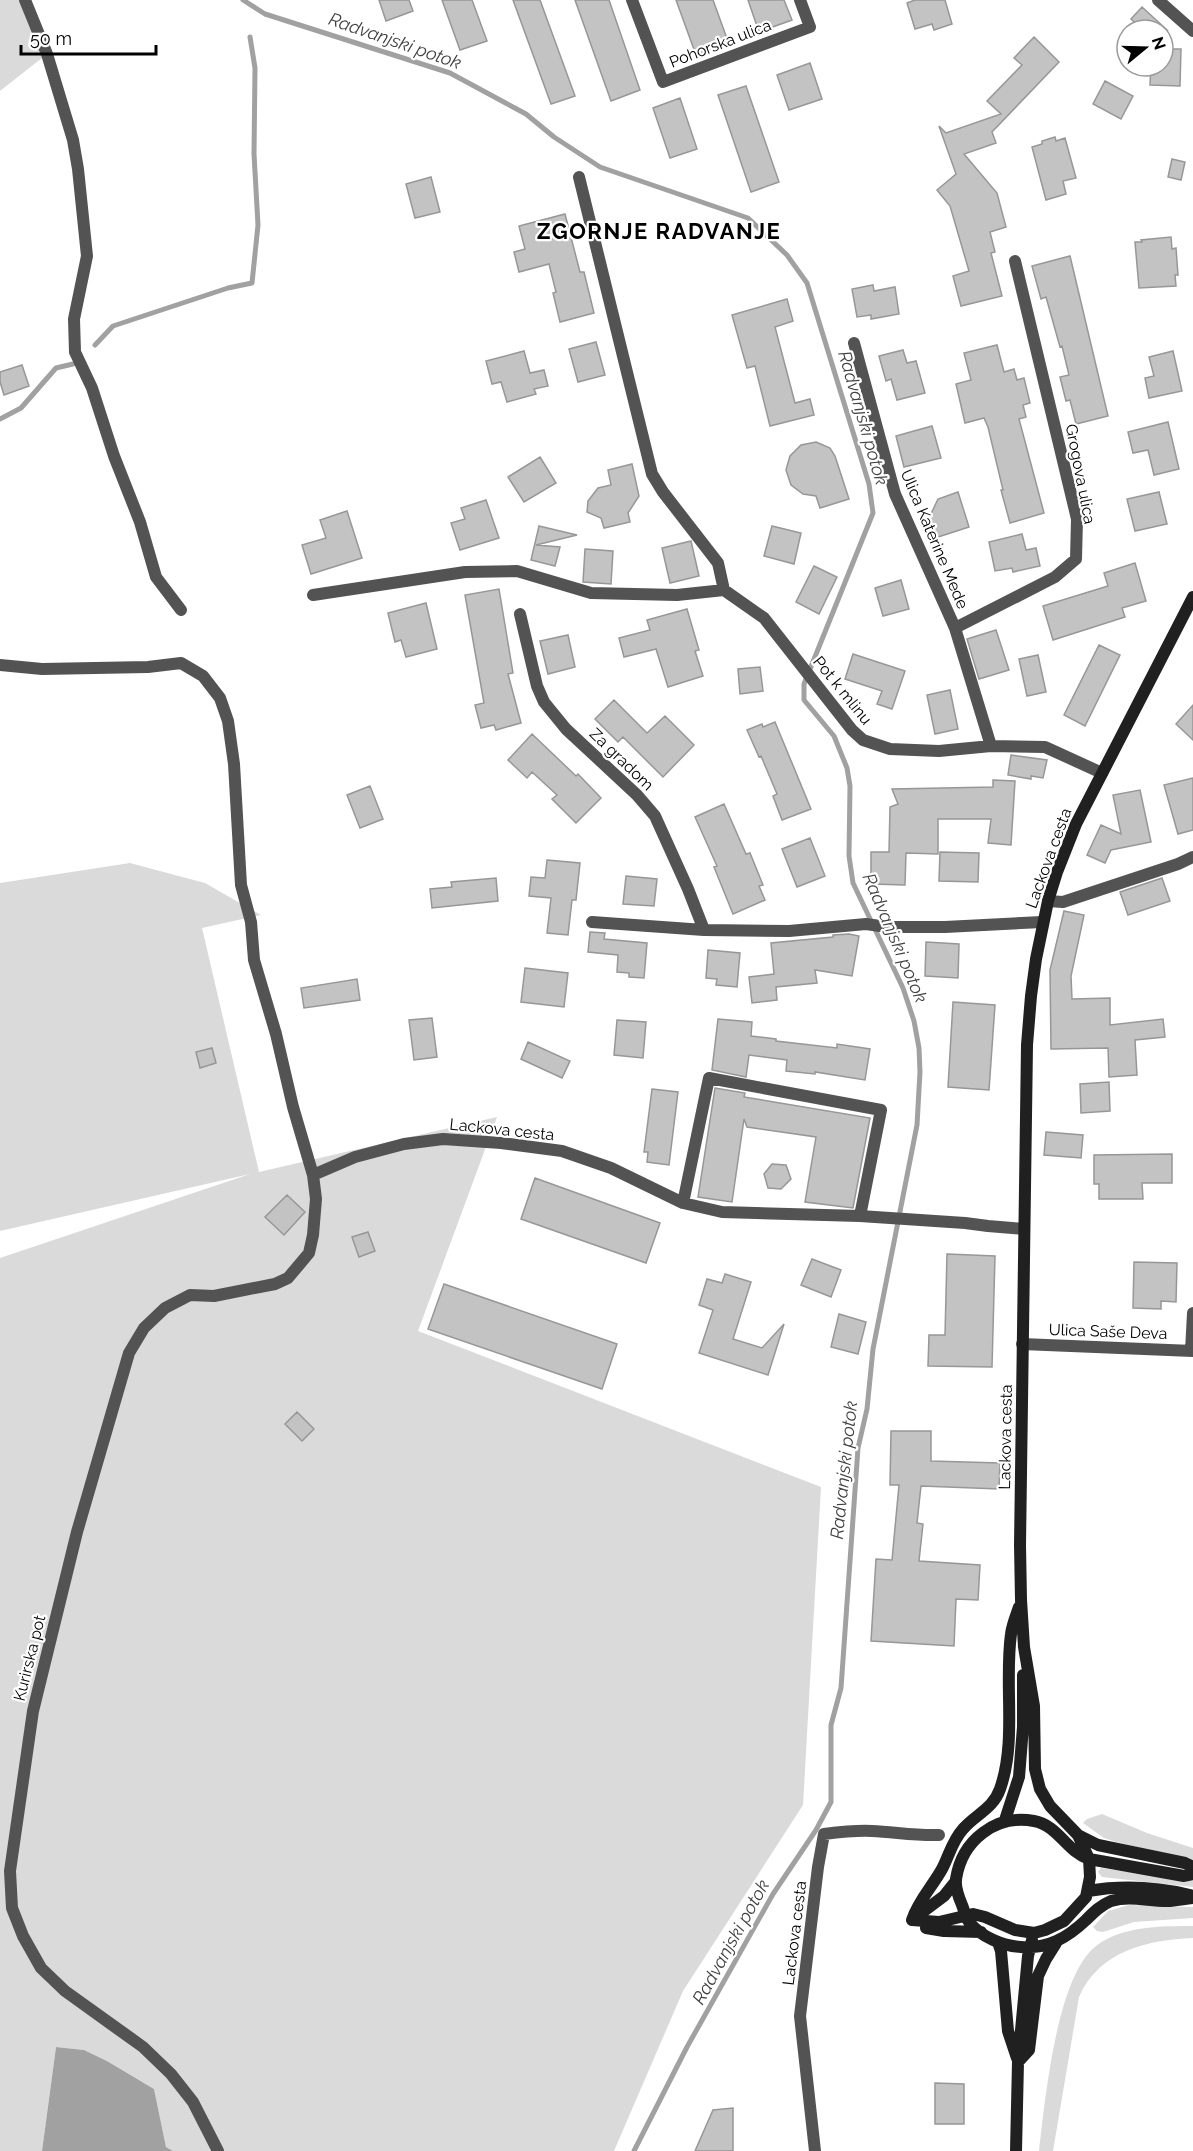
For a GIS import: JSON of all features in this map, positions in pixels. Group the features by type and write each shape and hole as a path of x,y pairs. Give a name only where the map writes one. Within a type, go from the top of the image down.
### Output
{"street":[{"path":"25,0 48,54 73,141 87,256 74,320 75,352 93,388 114,456 140,522 156,577 181,610"},
{"name":"Pohorska ulica","path":"632,0 663,82 810,27 800,0"},
{"path":"1158,0 1193,32"},
{"path":"313,595 465,572 517,571 591,593 677,595 724,591 718,563 663,492 652,474 579,177"},
{"name":"Grogova ulica","path":"955,628 1055,577 1076,559 1077,519 1015,261"},
{"name":"Ulica Katerine Mede","path":"854,343 894,494 955,628 991,746"},
{"name":"Pot k mlinu","path":"724,591 764,618 852,730 863,740 890,749 939,751 991,746 1045,747 1102,773"},
{"name":"Lackova cesta","path":"1024,1647 1021,1600 1022,1344 1028,1035 1031,996 1042,922 1057,872 1076,824 1193,597"},
{"name":"Za gradom","path":"520,614 537,686 544,702 566,729 655,816 704,930"},
{"name":"Kurirska pot","path":"0,665 42,669 148,667 181,663 203,676 220,698 228,722 241,885 251,922 254,960 313,1175 315,1218 309,1252 288,1278 275,1284 214,1296 190,1295 158,1314 144,1328 129,1353 77,1532 33,1711 10,1871 12,1908 22,1936 41,1968 65,1991 143,2047 171,2074 193,2102 218,2151"},
{"path":"1048,901 1063,902 1193,857"},
{"path":"592,922 704,930 789,931 866,924 886,927 945,927 1042,922"},
{"path":"683,1203 709,1078 881,1110 860,1216"},
{"name":"Lackova cesta","path":"313,1175 355,1157 404,1144 443,1139 501,1143 562,1151 611,1168 683,1203 722,1212 860,1216 1024,1229"},
{"path":"1192,1351 1193,1313"},
{"name":"Ulica Saše Deva","path":"1022,1344 1192,1351"},
{"path":"912,1920 916,1907 936,1880 963,1829 996,1800 1005,1766 1010,1714 1011,1633 1021,1600"},
{"path":"912,1920 939,1922 985,1917 1015,1930 1039,1932 1064,1921 1087,1894 1090,1877 1085,1851 1078,1835 1050,1806 1040,1789 1035,1769 1034,1706 1024,1647"},
{"path":"1005,1820 1019,1777 1023,1727 1024,1647"},
{"path":"1056,1943 1030,1947 1002,1946 967,1920 956,1881 961,1861 969,1845 990,1827 1005,1820 1038,1821 1085,1851 1185,1876 1193,1874"},
{"name":"Lackova cesta","path":"815,2151 800,2016 824,1834 848,1830 917,1836 939,1835"},
{"path":"1085,1851 1117,1850 1185,1863 1193,1867"},
{"path":"912,1920 944,1896 956,1881"},
{"path":"1087,1894 1126,1887 1165,1889 1193,1897"},
{"path":"1018,2062 1029,2050 1038,1976 1056,1943 1074,1931 1104,1904 1121,1899 1169,1901 1193,1897"},
{"path":"1016,2151 1018,2062 1030,1947 1039,1932"},
{"path":"1002,1946 1008,2031 1018,2062"}],"shaded area":[{"path":"0,0 25,0 47,54 0,91"},
{"path":"130,863 205,883 261,915 202,928 259,1172 497,1117 418,1331 821,1487 803,1805 683,1991 614,2151 173,2151 166,2147 154,2089 84,2050 56,2047 42,2151 0,2151 0,1258 250,1174 0,1231 0,883"},
{"path":"1102,1814 1147,1833 1193,1848 1193,1861 1104,1838 1083,1823 1087,1819"},
{"path":"1101,1868 1193,1881 1193,1887 1102,1877 1098,1872"},
{"path":"1129,1905 1193,1907 1193,1918 1134,1922 1103,1932 1093,1927 1108,1911"},
{"path":"1193,1926 1193,1938 1142,1945 1126,1951 1099,1969 1088,1981 1079,1997 1053,2151 1039,2151 1055,2042 1071,1984 1082,1962 1096,1946 1117,1934 1142,1928"},
{"path":"56,2047 84,2050 154,2089 166,2147 173,2151 42,2151"}],"building":[{"path":"379,0 409,0 413,11 386,21"},
{"path":"442,0 472,0 487,41 460,50"},
{"path":"513,0 540,0 575,96 551,104"},
{"path":"575,0 609,0 640,90 611,101"},
{"path":"676,0 713,0 729,44 696,55"},
{"path":"748,0 784,0 792,20 759,32"},
{"path":"915,0 945,0 952,24 934,30 932,24 915,29 907,3"},
{"path":"1142,7 1154,18 1132,18"},
{"path":"1034,37 1059,62 992,132 996,143 964,154 997,193 1006,227 990,232 995,252 991,253 1002,296 961,306 953,276 969,271 950,206 937,190 956,174 939,126 946,133 1001,114 987,101 1022,65 1014,58"},
{"path":"1175,49 1181,49 1180,86 1150,85 1150,78 1175,78"},
{"path":"810,63 822,99 789,110 777,75"},
{"path":"1105,81 1133,96 1121,119 1093,104"},
{"path":"746,86 779,182 751,192 718,95"},
{"path":"680,98 697,149 670,158 653,108"},
{"path":"1055,137 1056,141 1065,138 1076,178 1063,181 1066,194 1046,200 1032,147"},
{"path":"1172,159 1185,162 1181,180 1168,177"},
{"path":"431,177 440,212 415,218 406,184"},
{"path":"565,214 580,272 584,272 594,313 560,322 549,264 519,272 514,252 525,249 519,226"},
{"path":"1171,237 1172,249 1176,248 1178,275 1175,275 1176,286 1139,288 1135,242"},
{"path":"1070,256 1108,416 1076,424 1070,400 1066,401 1060,377 1069,375 1062,346 1060,347 1046,297 1041,299 1032,266"},
{"path":"873,285 874,291 895,287 899,314 871,319 871,315 857,317 852,289"},
{"path":"787,299 793,321 775,327 795,403 810,399 814,415 770,426 755,366 747,368 732,315"},
{"path":"596,342 605,375 578,382 569,349"},
{"path":"997,345 1004,372 1014,369 1017,380 1024,378 1030,403 1023,405 1026,417 1019,419 1044,513 1010,523 988,427 984,418 965,423 956,384 971,380 964,353"},
{"path":"903,350 907,363 916,361 925,393 897,400 891,379 886,381 879,356"},
{"path":"524,351 530,373 544,370 548,386 534,389 536,394 507,402 501,382 492,384 486,361"},
{"path":"1173,351 1182,391 1149,398 1145,378 1154,376 1149,357"},
{"path":"22,365 29,386 4,395 0,372"},
{"path":"1168,422 1179,469 1154,475 1148,450 1133,453 1128,432"},
{"path":"932,426 941,458 904,467 896,436"},
{"path":"816,442 830,448 835,456 849,499 820,508 816,496 803,494 791,485 786,470 790,456 801,445"},
{"path":"540,457 556,483 524,502 508,477"},
{"path":"632,464 639,496 628,513 630,522 604,528 601,518 587,512 588,501 598,488 611,485 608,470"},
{"path":"958,492 969,527 935,538 929,518 938,499"},
{"path":"1159,492 1167,524 1135,531 1127,499"},
{"path":"486,500 499,538 460,550 451,523 465,519 461,508"},
{"path":"347,511 362,558 311,574 302,545 326,538 320,520"},
{"path":"539,526 577,535 536,545 560,547 555,566 531,560"},
{"path":"772,526 801,533 794,564 764,556"},
{"path":"1022,534 1026,550 1036,548 1040,566 1013,572 1012,568 995,571 989,542"},
{"path":"691,541 699,576 670,583 662,548"},
{"path":"585,549 613,551 611,584 583,582"},
{"path":"1135,563 1146,601 1122,608 1125,617 1053,640 1043,606 1108,586 1104,573"},
{"path":"814,566 837,577 819,614 796,602"},
{"path":"901,580 909,609 883,616 875,588"},
{"path":"499,589 513,673 508,674 521,723 496,730 494,725 481,728 475,705 484,703 465,595"},
{"path":"426,603 437,649 406,657 401,640 395,642 388,613"},
{"path":"687,609 699,650 695,651 703,676 668,687 656,649 624,657 619,638 650,630 647,620"},
{"path":"996,630 1009,670 979,679 967,639"},
{"path":"568,635 575,667 548,674 540,641"},
{"path":"1099,645 1120,655 1085,726 1064,715"},
{"path":"853,654 905,671 892,709 877,704 882,691 845,679"},
{"path":"1038,655 1046,692 1027,696 1019,659"},
{"path":"760,667 763,691 740,694 738,669"},
{"path":"950,690 958,729 935,734 927,695"},
{"path":"614,700 647,733 665,716 694,745 663,777 623,737 618,742 595,719"},
{"path":"1193,705 1193,740 1176,724"},
{"path":"775,722 811,809 782,820 773,796 777,794 747,730"},
{"path":"532,734 576,776 578,774 601,798 576,823 552,799 557,795 532,772 527,778 508,760"},
{"path":"1011,755 1047,760 1043,778 1031,776 1031,779 1008,775"},
{"path":"1193,778 1193,830 1178,834 1164,785"},
{"path":"993,780 1015,781 1011,845 988,843 991,819 938,819 938,854 906,853 905,885 871,884 871,852 889,852 890,807 898,804 892,789 993,787"},
{"path":"370,786 383,819 360,828 347,795"},
{"path":"1140,790 1151,842 1111,850 1105,863 1087,855 1101,825 1121,834 1113,795"},
{"path":"724,804 746,854 750,853 763,885 759,886 765,900 733,914 714,867 717,866 695,817"},
{"path":"810,838 825,876 797,887 782,849"},
{"path":"940,852 979,853 978,882 939,881"},
{"path":"547,860 580,863 576,900 572,900 568,935 547,933 551,898 529,896 531,877 545,878"},
{"path":"626,876 657,879 654,906 623,904"},
{"path":"496,878 498,901 432,908 430,889 452,887 451,882"},
{"path":"1162,878 1170,901 1128,915 1120,892"},
{"path":"1064,911 1084,915 1071,976 1072,999 1110,998 1110,1025 1163,1019 1165,1037 1135,1040 1137,1075 1109,1077 1108,1048 1051,1049 1050,970"},
{"path":"590,932 605,933 604,939 647,943 644,978 629,977 629,973 617,972 618,955 588,952"},
{"path":"849,934 859,936 852,976 815,970 817,983 776,987 777,1000 752,1003 749,977 774,974 771,943"},
{"path":"926,942 959,944 958,978 925,976"},
{"path":"708,950 740,953 737,987 716,985 717,979 706,978"},
{"path":"525,968 568,973 564,1007 521,1002"},
{"path":"357,979 360,1000 304,1008 301,988"},
{"path":"953,1002 995,1005 989,1090 948,1087"},
{"path":"432,1018 437,1057 414,1060 409,1020"},
{"path":"718,1019 752,1022 751,1036 776,1039 776,1041 837,1048 837,1044 870,1049 865,1080 815,1072 815,1074 786,1071 787,1060 749,1055 746,1077 712,1070"},
{"path":"617,1020 646,1022 643,1058 614,1055"},
{"path":"528,1042 570,1061 562,1078 521,1059"},
{"path":"212,1048 216,1063 200,1068 196,1052"},
{"path":"1109,1082 1110,1111 1081,1113 1080,1084"},
{"path":"715,1088 745,1093 744,1097 870,1118 853,1208 805,1202 816,1137 747,1127 744,1119 732,1202 698,1197"},
{"path":"652,1089 678,1092 669,1165 647,1162 648,1152 644,1152"},
{"path":"1046,1132 1083,1135 1081,1158 1044,1155"},
{"path":"1172,1154 1172,1183 1142,1183 1143,1199 1099,1199 1099,1184 1094,1184 1094,1155"},
{"path":"772,1164 786,1165 791,1179 781,1189 768,1188 764,1174"},
{"path":"535,1178 660,1223 646,1263 521,1219"},
{"path":"287,1195 305,1212 284,1235 265,1217"},
{"path":"368,1232 375,1251 359,1257 352,1237"},
{"path":"947,1254 995,1256 992,1367 928,1366 929,1335 945,1335"},
{"path":"812,1259 841,1270 831,1297 801,1285"},
{"path":"1134,1262 1177,1263 1176,1302 1161,1301 1161,1309 1133,1308"},
{"path":"725,1274 751,1282 733,1339 762,1348 784,1324 768,1375 699,1353 713,1310 699,1305 707,1279 722,1283"},
{"path":"444,1284 617,1344 602,1389 428,1329"},
{"path":"839,1314 866,1322 858,1354 831,1347"},
{"path":"297,1412 314,1429 302,1441 285,1424"},
{"path":"891,1431 931,1431 931,1461 1000,1463 999,1489 921,1486 917,1523 923,1524 919,1561 980,1565 978,1600 956,1599 954,1646 871,1641 876,1559 892,1560 899,1485 890,1485"},
{"path":"935,2083 964,2084 964,2124 935,2124"},
{"path":"733,2108 733,2151 695,2151 713,2110"}],"waterway":[{"name":"Radvanjski potok","path":"243,0 265,14 450,73 526,114 554,137 600,167 748,218 787,255 807,283 869,484 873,513 804,684 804,700 834,736 847,768 850,786 849,856 853,883 903,988 914,1021 919,1048 920,1072 917,1125 873,1349 867,1409 858,1448 841,1688 831,1725 831,1802 816,1830 773,1894 687,2047 634,2151"},
{"path":"95,345 113,326 228,288 252,283 258,225 254,154 255,68 250,37"},
{"path":"0,419 21,408 56,368 73,364"}],"district":[{"name":"ZGORNJE RADVANJE","path":"659,231"}]}
